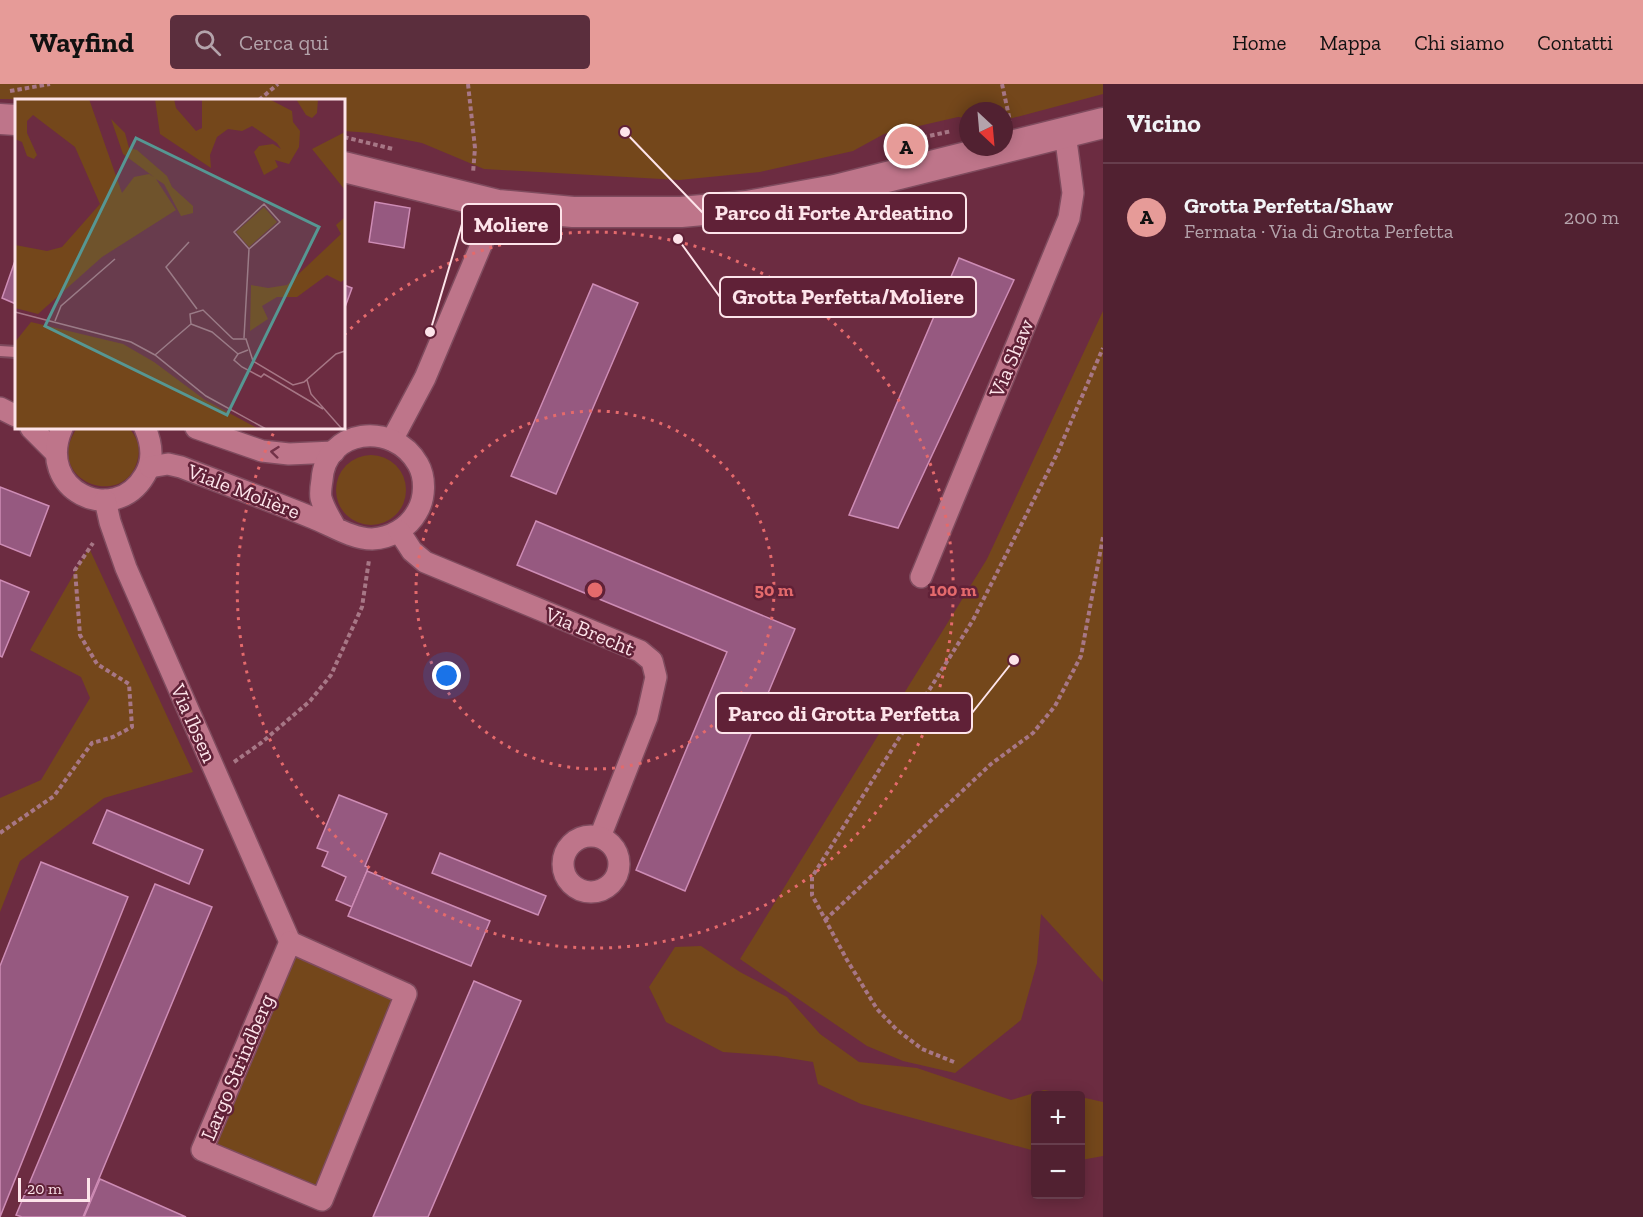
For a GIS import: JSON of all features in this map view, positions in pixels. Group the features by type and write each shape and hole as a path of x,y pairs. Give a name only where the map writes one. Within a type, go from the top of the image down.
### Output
{"street":[{"path":"3,105 15,119"},
{"path":"345,167 498,205 604,213 681,212 747,206 835,190 1103,123"},
{"name":"Via Shaw","path":"921,576 1069,218 1073,193 1065,133"},
{"path":"392,440 425,378 498,205"},
{"path":"0,408 15,416"},
{"path":"33,429 55,452"},
{"path":"62,429 55,452 58,468 65,481 76,491 90,498 105,500 119,498 131,491 141,482 150,467 150,442 145,429"},
{"name":"Viale Molière","path":"199,429 262,451 289,454 334,452"},
{"path":"366,435 383,436 392,440 400,443 410,452 420,467 424,488 420,507 412,519 390,536 372,539 335,527 321,496 322,471 334,452 349,441 366,435"},
{"name":"Viale Molière","path":"150,467 168,464 181,467 335,527"},
{"name":"Via Ibsen","path":"105,500 126,568 290,942"},
{"name":"Via Brecht","path":"399,531 412,551 425,562 640,651 652,661 656,677 647,717 600,837"},
{"name":"Largo Strindberg","path":"290,942 406,994 322,1200 202,1150 290,942"}],"lane":[{"path":"0,351 15,352"}],"path":[{"path":"16,99 50,84"},
{"path":"260,99 278,84"},
{"path":"468,84 475,148 473,179"},
{"path":"1002,84 1006,102"},
{"path":"880,151 901,142 956,130"},
{"path":"345,137 394,149"},
{"path":"954,1062 922,1049 896,1029 877,1009 812,895 812,877 973,620 1057,454 1103,348"},
{"path":"0,833 54,796 92,743 113,737 132,727 129,684 97,664 80,635 75,570 110,522"},
{"path":"825,920 991,764 1033,733 1055,706 1081,656 1103,537"},
{"path":"216,775 261,743 310,701 331,675 362,607 372,539"}],"shaded area":[{"path":"0,84 1103,84 1103,94 1013,118 1013,102 959,102 959,117 884,134 853,151 760,172 679,180 484,169 422,143 371,133 345,131 345,99 0,99"},
{"path":"1103,311 1103,982 1041,914 1037,963 1021,1020 955,1073 903,1061 867,1046 740,959 987,559"},
{"path":"77,429 130,429 137,440 139,453 129,477 116,485 102,486 88,482 77,474 70,462 69,446"},
{"path":"378,455 391,461 400,470 404,476 406,490 404,504 396,515 385,523 364,525 346,515 338,504 336,483 346,465 357,457"},
{"path":"89,548 193,772 104,798 20,861 0,912 0,798 41,780 90,698 81,677 30,650"},
{"path":"701,946 740,972 787,997 820,1034 859,1062 917,1068 1011,1100 1031,1094 1031,1150 861,1104 818,1084 813,1062 776,1056 723,1052 666,1022 649,987 675,947"},
{"path":"294,955 393,998 315,1188 216,1144"},
{"path":"1085,1098 1103,1102 1103,1156 1085,1159"}],"building":[{"path":"375,202 410,208 404,248 369,242"},
{"path":"959,258 1014,280 898,528 849,515"},
{"path":"15,261 15,304 2,298"},
{"path":"593,284 638,303 556,494 511,476"},
{"path":"345,285 352,288 345,307"},
{"path":"0,487 49,506 30,556 0,544"},
{"path":"536,521 795,629 685,891 636,870 727,652 517,565"},
{"path":"0,580 29,592 2,657 0,656"},
{"path":"339,795 387,814 365,866 368,867 367,871 352,907 336,900 346,877 322,866 328,852 317,848"},
{"path":"107,810 203,850 189,884 93,843"},
{"path":"440,853 546,896 538,915 432,873"},
{"path":"41,862 128,897 0,1217 0,966"},
{"path":"367,871 490,921 471,966 348,916"},
{"path":"155,884 212,907 83,1217 22,1217 16,1215"},
{"path":"474,981 521,1001 428,1217 373,1217"},
{"path":"100,1179 186,1217 84,1217"}],"place":[{"name":"Parco di Forte Ardeatino","path":"625,132"},
{"name":"Grotta Perfetta/Shaw","path":"906,146"},
{"name":"Grotta Perfetta/Moliere","path":"678,239"},
{"name":"Moliere","path":"430,332"},
{"name":"Parco di Grotta Perfetta","path":"1014,660"}]}
